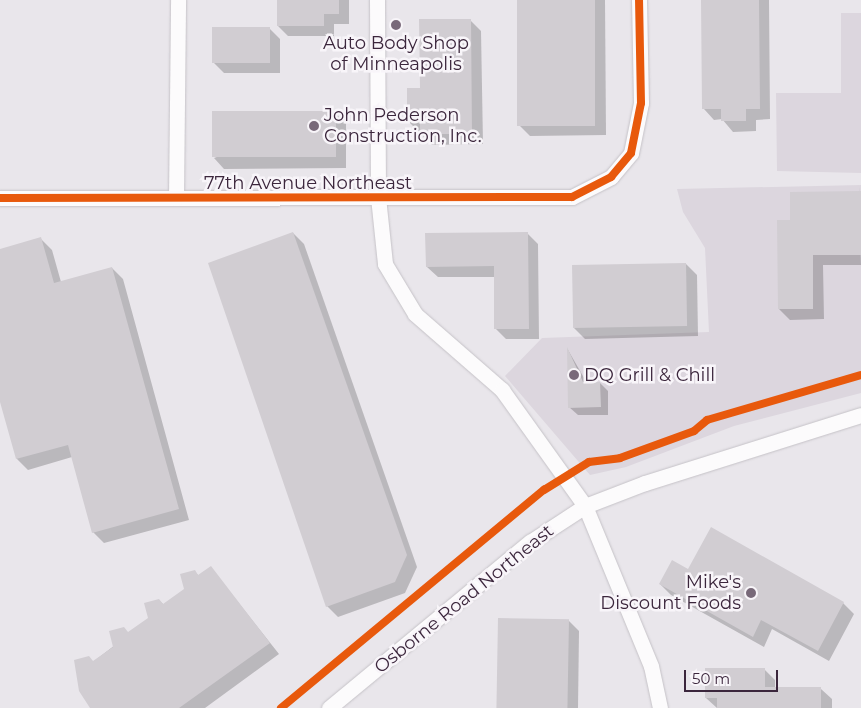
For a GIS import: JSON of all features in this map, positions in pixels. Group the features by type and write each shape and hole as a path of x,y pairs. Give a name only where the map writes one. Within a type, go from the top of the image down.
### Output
{"street":[{"path":"176,198 178,0"},
{"path":"377,0 378,197 385,264 415,314 502,390 585,506 651,666 660,708"},
{"name":"77th Avenue Northeast","path":"0,198 572,197 612,177 631,153 641,103 639,0"},
{"name":"Osborne Road Northeast","path":"328,708 530,542 585,506 645,483 861,415"}],"shaded area":[{"path":"841,13 861,13 861,173 777,171 776,93 841,93"},
{"path":"861,185 861,393 734,426 626,467 590,475 505,376 542,338 709,332 705,248 683,212 677,189"}],"building":[{"path":"277,0 339,0 339,14 324,14 324,26 277,26"},
{"path":"517,0 595,0 595,126 517,126"},
{"path":"701,0 759,0 760,109 746,109 746,121 721,121 721,109 702,109"},
{"path":"419,19 471,19 472,134 420,134 420,121 407,122 407,88 420,88"},
{"path":"212,27 270,27 270,63 212,63"},
{"path":"212,111 336,111 336,157 212,157"},
{"path":"861,191 861,255 813,255 813,309 778,309 777,220 790,220 790,192"},
{"path":"293,232 407,555 395,582 326,607 208,263"},
{"path":"528,232 529,329 494,329 494,266 426,267 425,233"},
{"path":"41,237 54,283 112,267 179,509 92,533 68,445 16,459 0,402 0,249"},
{"path":"686,263 687,326 573,328 572,265"},
{"name":"DQ Grill & Chill","path":"567,347 583,382 600,382 601,407 568,408"},
{"name":"Mike's Discount Foods","path":"711,527 844,602 818,651 761,620 753,637 659,584 672,560 688,569"},
{"path":"211,566 270,643 179,708 90,708 79,691 74,660 89,656 93,661 113,647 109,631 124,627 128,632 148,618 144,603 159,599 163,604 184,589 180,574 195,570 198,575"},
{"path":"498,618 569,619 567,708 496,708"},
{"path":"705,668 765,668 765,687 821,687 821,708 717,708 717,698 705,698"}],"cycle path":[{"path":"0,198 572,197 611,177 631,153 641,103 639,0"},
{"path":"281,708 544,490 589,462 620,458 694,431 707,420 861,375"}],"place":[{"name":"Auto Body Shop of Minneapolis","path":"396,25"},
{"name":"John Pederson Construction, Inc.","path":"314,126"},
{"name":"DQ Grill & Chill","path":"574,375"},
{"name":"Mike's Discount Foods","path":"751,593"}]}
